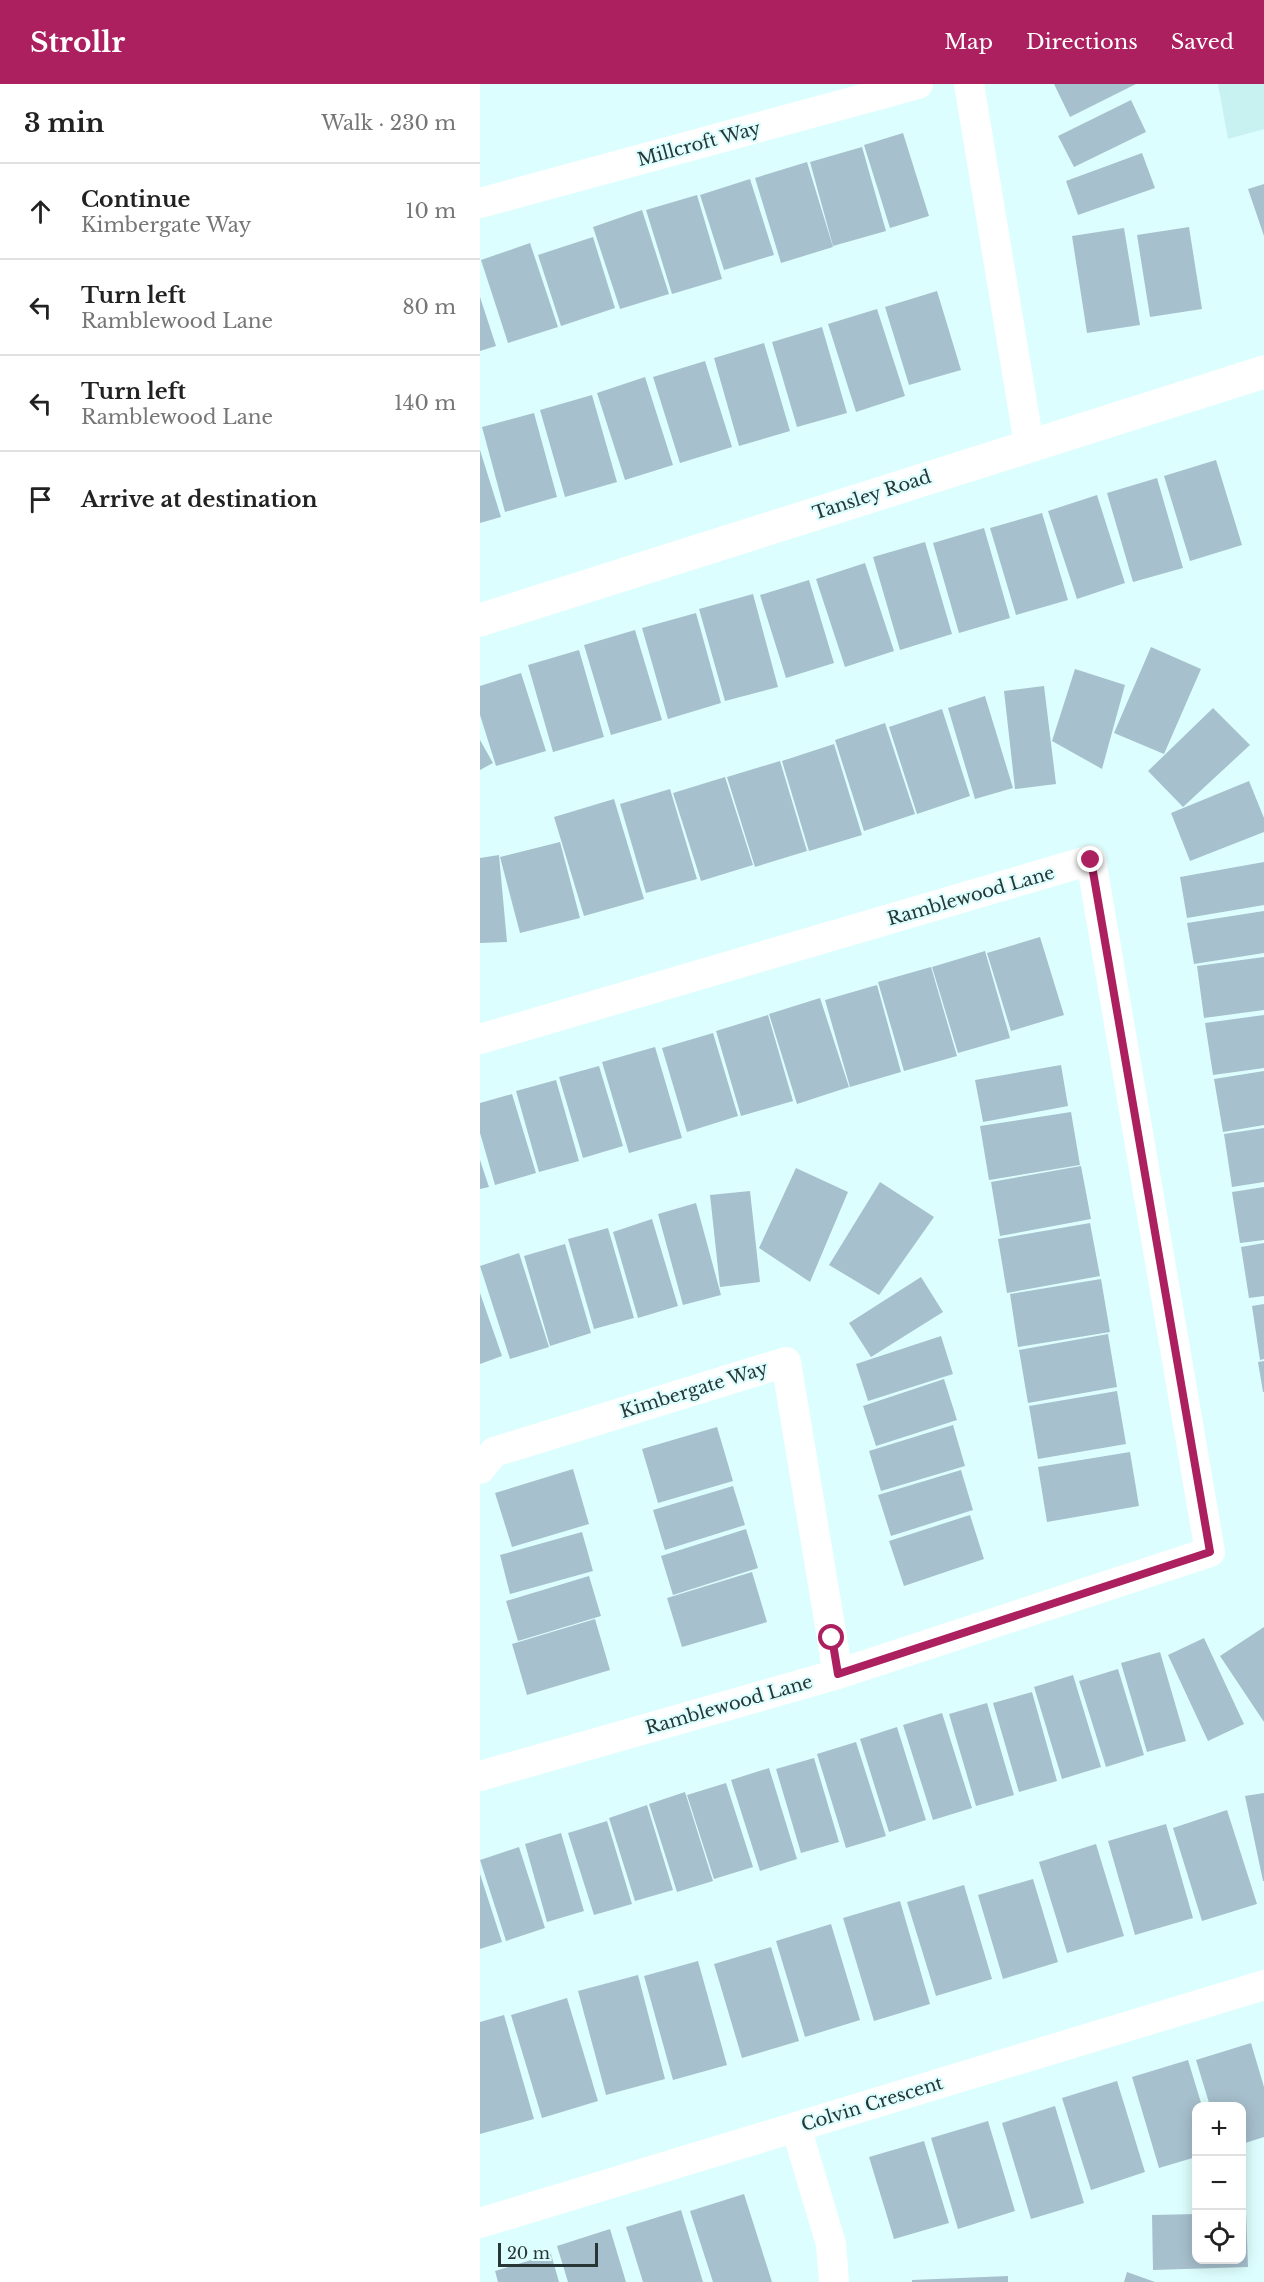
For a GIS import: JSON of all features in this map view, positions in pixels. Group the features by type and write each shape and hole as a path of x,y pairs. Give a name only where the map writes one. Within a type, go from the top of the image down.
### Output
{"street":[{"name":"Millcroft Way","path":"480,203 918,84"},
{"path":"969,84 1029,444"},
{"name":"Tansley Road","path":"480,620 1029,444 1264,372"},
{"name":"Ramblewood Lane","path":"480,1040 1091,860 1210,1552 838,1674 480,1776"},
{"name":"Kimbergate Way","path":"480,1469 494,1452 786,1362 838,1674"},
{"name":"Colvin Crescent","path":"480,2223 1264,1985"},
{"path":"796,2127 831,2244 834,2282"}],"shaded area":[{"path":"1218,84 1264,84 1264,129 1228,139"}],"building":[{"path":"1054,84 1136,84 1070,117"},
{"path":"1131,100 1146,132 1074,167 1058,136"},
{"path":"903,133 929,216 890,228 864,145"},
{"path":"862,147 886,231 833,246 810,162"},
{"path":"1142,153 1155,188 1078,215 1066,181"},
{"path":"807,162 833,247 781,263 755,178"},
{"path":"750,179 774,255 724,270 700,195"},
{"path":"1264,184 1264,236 1248,189"},
{"path":"697,195 722,279 672,294 646,210"},
{"path":"642,210 669,294 620,309 593,227"},
{"path":"1189,227 1202,309 1150,317 1137,235"},
{"path":"1124,228 1140,325 1087,333 1072,236"},
{"path":"593,237 615,308 561,326 538,255"},
{"path":"530,243 558,327 508,343 481,260"},
{"path":"937,291 961,370 909,385 885,307"},
{"path":"480,297 496,346 480,351"},
{"path":"877,309 905,396 856,412 828,324"},
{"path":"822,327 847,413 797,427 772,342"},
{"path":"764,343 790,431 739,446 714,358"},
{"path":"705,361 732,447 680,463 653,377"},
{"path":"645,377 673,465 625,480 597,393"},
{"path":"592,395 617,482 565,497 540,410"},
{"path":"534,413 557,497 505,512 482,427"},
{"path":"480,450 501,517 480,523"},
{"path":"1216,460 1242,545 1190,561 1164,476"},
{"path":"1157,478 1183,568 1133,582 1107,493"},
{"path":"1097,495 1125,583 1077,599 1048,511"},
{"path":"1042,513 1068,600 1016,615 990,528"},
{"path":"984,528 1010,618 959,633 933,543"},
{"path":"925,542 952,634 900,650 873,557"},
{"path":"865,563 894,651 845,667 816,579"},
{"path":"809,580 834,663 786,678 760,595"},
{"path":"753,594 778,687 725,701 699,609"},
{"path":"696,613 721,703 668,719 642,628"},
{"path":"635,630 662,720 611,735 584,645"},
{"path":"1151,647 1201,669 1164,754 1114,733"},
{"path":"579,650 604,737 553,752 528,665"},
{"path":"1075,669 1125,685 1102,769 1052,741"},
{"path":"521,673 546,751 496,766 480,715 480,686"},
{"path":"1044,686 1056,784 1015,789 1004,691"},
{"path":"985,696 1013,788 975,799 948,708"},
{"path":"1213,708 1250,745 1183,807 1148,771"},
{"path":"942,709 970,796 917,814 889,727"},
{"path":"885,723 915,814 864,831 835,740"},
{"path":"480,740 493,763 480,770"},
{"path":"834,744 862,835 809,851 782,761"},
{"path":"780,761 807,851 755,867 727,777"},
{"path":"725,777 753,865 701,881 673,793"},
{"path":"1249,781 1264,818 1264,832 1190,861 1171,813"},
{"path":"670,789 697,879 646,893 620,804"},
{"path":"614,799 644,899 584,916 554,817"},
{"path":"560,842 580,918 520,933 500,857"},
{"path":"499,855 507,942 480,943 480,858"},
{"path":"1264,862 1264,905 1187,918 1180,877"},
{"path":"1264,911 1264,953 1194,964 1187,923"},
{"path":"1040,937 1064,1015 1011,1031 987,953"},
{"path":"985,951 1010,1038 958,1053 932,967"},
{"path":"1264,957 1264,1010 1204,1018 1197,966"},
{"path":"931,967 957,1056 904,1071 878,982"},
{"path":"877,985 901,1072 850,1087 825,1000"},
{"path":"820,998 849,1087 797,1104 769,1014"},
{"path":"768,1015 793,1101 741,1116 716,1031"},
{"path":"1264,1015 1264,1068 1213,1075 1205,1023"},
{"path":"713,1033 738,1116 687,1132 662,1048"},
{"path":"655,1047 682,1138 629,1153 602,1062"},
{"path":"1061,1065 1068,1106 983,1122 975,1080"},
{"path":"599,1066 623,1146 583,1158 559,1077"},
{"path":"1264,1071 1264,1125 1223,1132 1214,1079"},
{"path":"556,1080 579,1161 539,1172 516,1091"},
{"path":"512,1094 536,1173 495,1185 480,1133 480,1103"},
{"path":"1071,1112 1080,1165 989,1180 980,1126"},
{"path":"1264,1128 1264,1182 1232,1187 1224,1134"},
{"path":"480,1160 489,1187 480,1189"},
{"path":"1081,1166 1091,1219 1000,1236 991,1182"},
{"path":"796,1168 848,1192 810,1282 759,1248"},
{"path":"880,1182 934,1217 879,1295 829,1265"},
{"path":"1264,1187 1264,1240 1240,1243 1232,1192"},
{"path":"750,1191 760,1282 720,1287 710,1195"},
{"path":"696,1203 721,1295 683,1305 658,1214"},
{"path":"652,1219 678,1306 638,1318 613,1232"},
{"path":"1090,1223 1100,1276 1007,1293 998,1239"},
{"path":"608,1228 634,1318 594,1329 568,1239"},
{"path":"1264,1243 1264,1296 1249,1298 1241,1247"},
{"path":"565,1244 591,1333 550,1346 524,1256"},
{"path":"519,1253 549,1347 510,1359 480,1266"},
{"path":"921,1277 943,1312 871,1357 849,1323"},
{"path":"1101,1279 1110,1332 1018,1347 1010,1294"},
{"path":"480,1293 502,1356 480,1364"},
{"path":"1264,1304 1264,1359 1260,1360 1252,1306"},
{"path":"1108,1334 1117,1387 1028,1403 1019,1350"},
{"path":"941,1336 953,1374 868,1401 856,1364"},
{"path":"1264,1361 1264,1392 1263,1392 1258,1362"},
{"path":"944,1379 957,1420 876,1446 863,1406"},
{"path":"1117,1391 1126,1444 1038,1459 1029,1406"},
{"path":"953,1425 965,1466 881,1491 869,1451"},
{"path":"717,1427 733,1481 658,1503 642,1449"},
{"path":"1130,1452 1139,1506 1047,1522 1038,1467"},
{"path":"573,1469 589,1524 512,1547 495,1493"},
{"path":"961,1470 973,1510 891,1536 878,1495"},
{"path":"733,1486 745,1525 665,1550 653,1510"},
{"path":"970,1515 984,1559 904,1586 889,1541"},
{"path":"746,1529 758,1568 673,1595 661,1556"},
{"path":"582,1532 593,1571 510,1594 500,1555"},
{"path":"752,1572 767,1622 682,1647 667,1598"},
{"path":"589,1576 601,1616 518,1641 506,1601"},
{"path":"595,1619 610,1670 527,1695 512,1644"},
{"path":"1264,1627 1264,1722 1220,1656"},
{"path":"1204,1638 1244,1724 1208,1741 1168,1655"},
{"path":"1160,1652 1186,1741 1147,1752 1121,1663"},
{"path":"1118,1669 1144,1755 1106,1767 1079,1681"},
{"path":"1073,1675 1101,1767 1062,1779 1034,1687"},
{"path":"1032,1692 1057,1781 1019,1792 993,1703"},
{"path":"987,1703 1014,1795 976,1806 949,1714"},
{"path":"942,1713 972,1808 933,1820 903,1725"},
{"path":"897,1727 926,1820 889,1832 860,1739"},
{"path":"856,1742 886,1836 846,1848 817,1754"},
{"path":"814,1758 839,1842 801,1853 776,1769"},
{"path":"769,1768 797,1859 760,1871 731,1780"},
{"path":"726,1783 753,1867 714,1879 687,1795"},
{"path":"685,1792 713,1881 677,1892 649,1804"},
{"path":"1264,1793 1264,1881 1263,1881 1245,1796"},
{"path":"647,1805 673,1890 635,1901 609,1818"},
{"path":"1227,1810 1257,1904 1202,1921 1173,1828"},
{"path":"607,1821 632,1904 594,1915 568,1833"},
{"path":"1166,1824 1193,1918 1135,1935 1108,1841"},
{"path":"561,1833 584,1911 547,1922 525,1844"},
{"path":"1096,1844 1124,1936 1067,1953 1039,1862"},
{"path":"519,1847 545,1928 506,1941 480,1860"},
{"path":"480,1874 502,1942 480,1949"},
{"path":"1033,1879 1058,1962 1003,1979 978,1895"},
{"path":"964,1885 992,1979 936,1996 907,1902"},
{"path":"900,1901 930,2004 874,2021 843,1918"},
{"path":"831,1924 860,2020 805,2037 776,1941"},
{"path":"771,1947 799,2041 742,2058 714,1964"},
{"path":"698,1961 727,2065 673,2080 644,1976"},
{"path":"638,1975 665,2079 606,2095 578,1991"},
{"path":"567,1998 598,2101 542,2118 511,2015"},
{"path":"504,2015 534,2119 480,2134 480,2022"},
{"path":"1251,2043 1264,2087 1264,2137 1246,2143 1246,2102 1209,2102 1196,2060"},
{"path":"1188,2060 1201,2102 1192,2102 1192,2158 1159,2168 1132,2077"},
{"path":"1117,2081 1145,2172 1091,2190 1062,2098"},
{"path":"1055,2106 1084,2203 1031,2219 1002,2123"},
{"path":"988,2121 1015,2211 958,2229 931,2138"},
{"path":"924,2141 949,2223 894,2239 869,2157"},
{"path":"744,2194 772,2282 713,2282 690,2211"},
{"path":"681,2210 703,2282 643,2282 626,2227"},
{"path":"1246,2213 1248,2267 1153,2270 1152,2215 1192,2214 1192,2264 1246,2264"},
{"path":"610,2229 626,2282 568,2282 557,2246"},
{"path":"551,2254 559,2282 498,2282 495,2271"},
{"path":"1127,2272 1155,2282 1124,2282"},
{"path":"1008,2276 1008,2282 912,2282 912,2280"}],"route":[{"path":"832,1638 838,1674 1210,1552 1091,860"}]}
